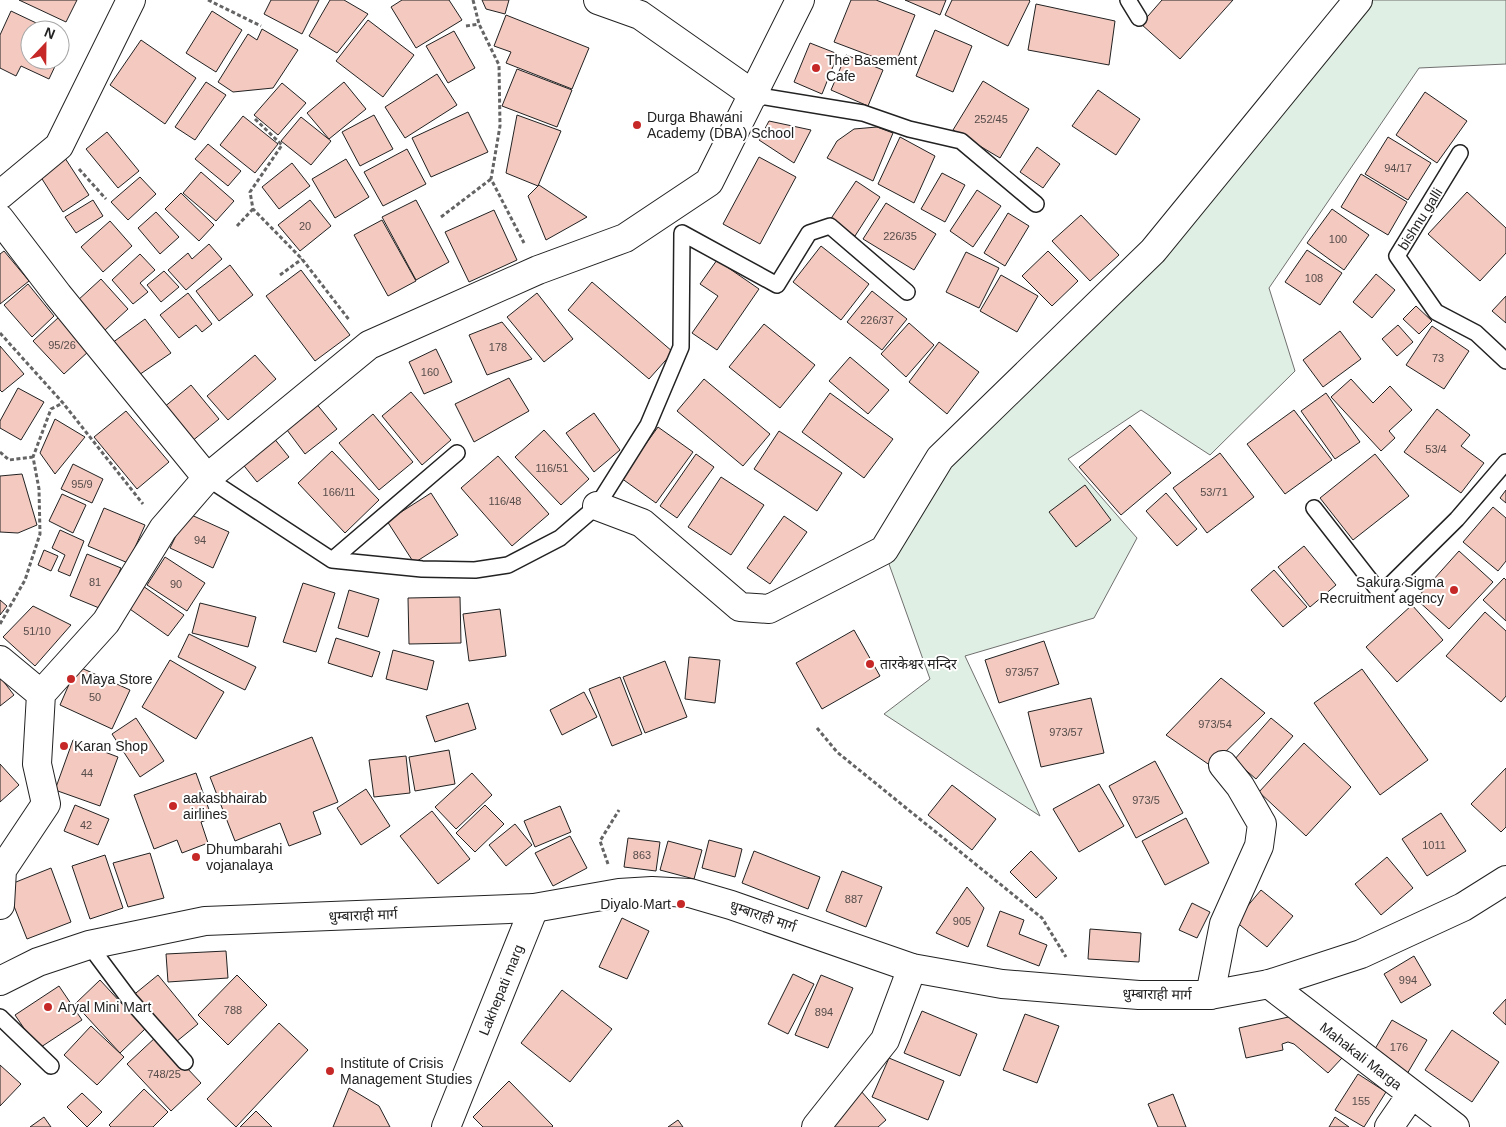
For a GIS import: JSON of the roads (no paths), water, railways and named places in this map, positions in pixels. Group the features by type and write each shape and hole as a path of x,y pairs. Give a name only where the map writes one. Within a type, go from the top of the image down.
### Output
{"street":[{"path":"0,195 59,146 130,0"},
{"path":"598,0 640,15 754,95"},
{"path":"0,905 1,869 46,804 38,764 41,694 106,622 164,530 206,478 369,345 538,270 625,238 709,182 800,0"},
{"path":"597,506 642,523 740,607 769,609 884,550 940,458 1154,251 1358,0"},
{"path":"0,219 58,295 206,478"},
{"path":"0,660 41,694"},
{"path":"1210,995 1224,924 1258,846 1262,824 1240,786 1224,765"},
{"name":"धुम्बाराही मार्ग","path":"0,981 38,962 89,945 205,921 534,908 619,893 652,892 690,894 731,904 912,968 1002,984 1139,995 1210,995 1269,984 1361,954 1463,907 1506,880"},
{"name":"Lakhepati marg","path":"446,1127 534,908"},
{"path":"816,1127 885,1040 912,968"},
{"name":"Mahakali Marga","path":"1269,984 1455,1127"},
{"path":"1389,1127 1411,1095"}],"lane":[{"path":"1130,1 1139,18"},
{"path":"754,95 863,114 909,129 961,141 1036,204"},
{"name":"bishnu galli","path":"1460,153 1397,256 1436,312 1476,333 1506,361"},
{"path":"206,478 332,560 422,569 475,570 508,565 560,538 597,506 648,425 681,347 682,233 777,284 809,234 830,226 906,292"},
{"path":"332,560 457,453"},
{"path":"1314,508 1380,594 1457,519 1506,462"},
{"path":"89,945 130,1000 185,1062"},
{"path":"0,1017 51,1066"}],"place":[{"name":"The Basement Cafe","path":"816,68"},
{"name":"Durga Bhawani Academy (DBA) School","path":"637,125"},
{"name":"Sakura Sigma Recruitment agency","path":"1454,590"},
{"name":"तारकेश्वर मन्दिर","path":"870,664"},
{"name":"Maya Store","path":"71,679"},
{"name":"Karan Shop","path":"64,746"},
{"name":"aakasbhairab airlines","path":"173,806"},
{"name":"Dhumbarahi vojanalaya","path":"196,857"},
{"name":"Diyalo Mart","path":"681,904"},
{"name":"Aryal Mini Mart","path":"48,1007"},
{"name":"Institute of Crisis Management Studies","path":"330,1071"}]}
